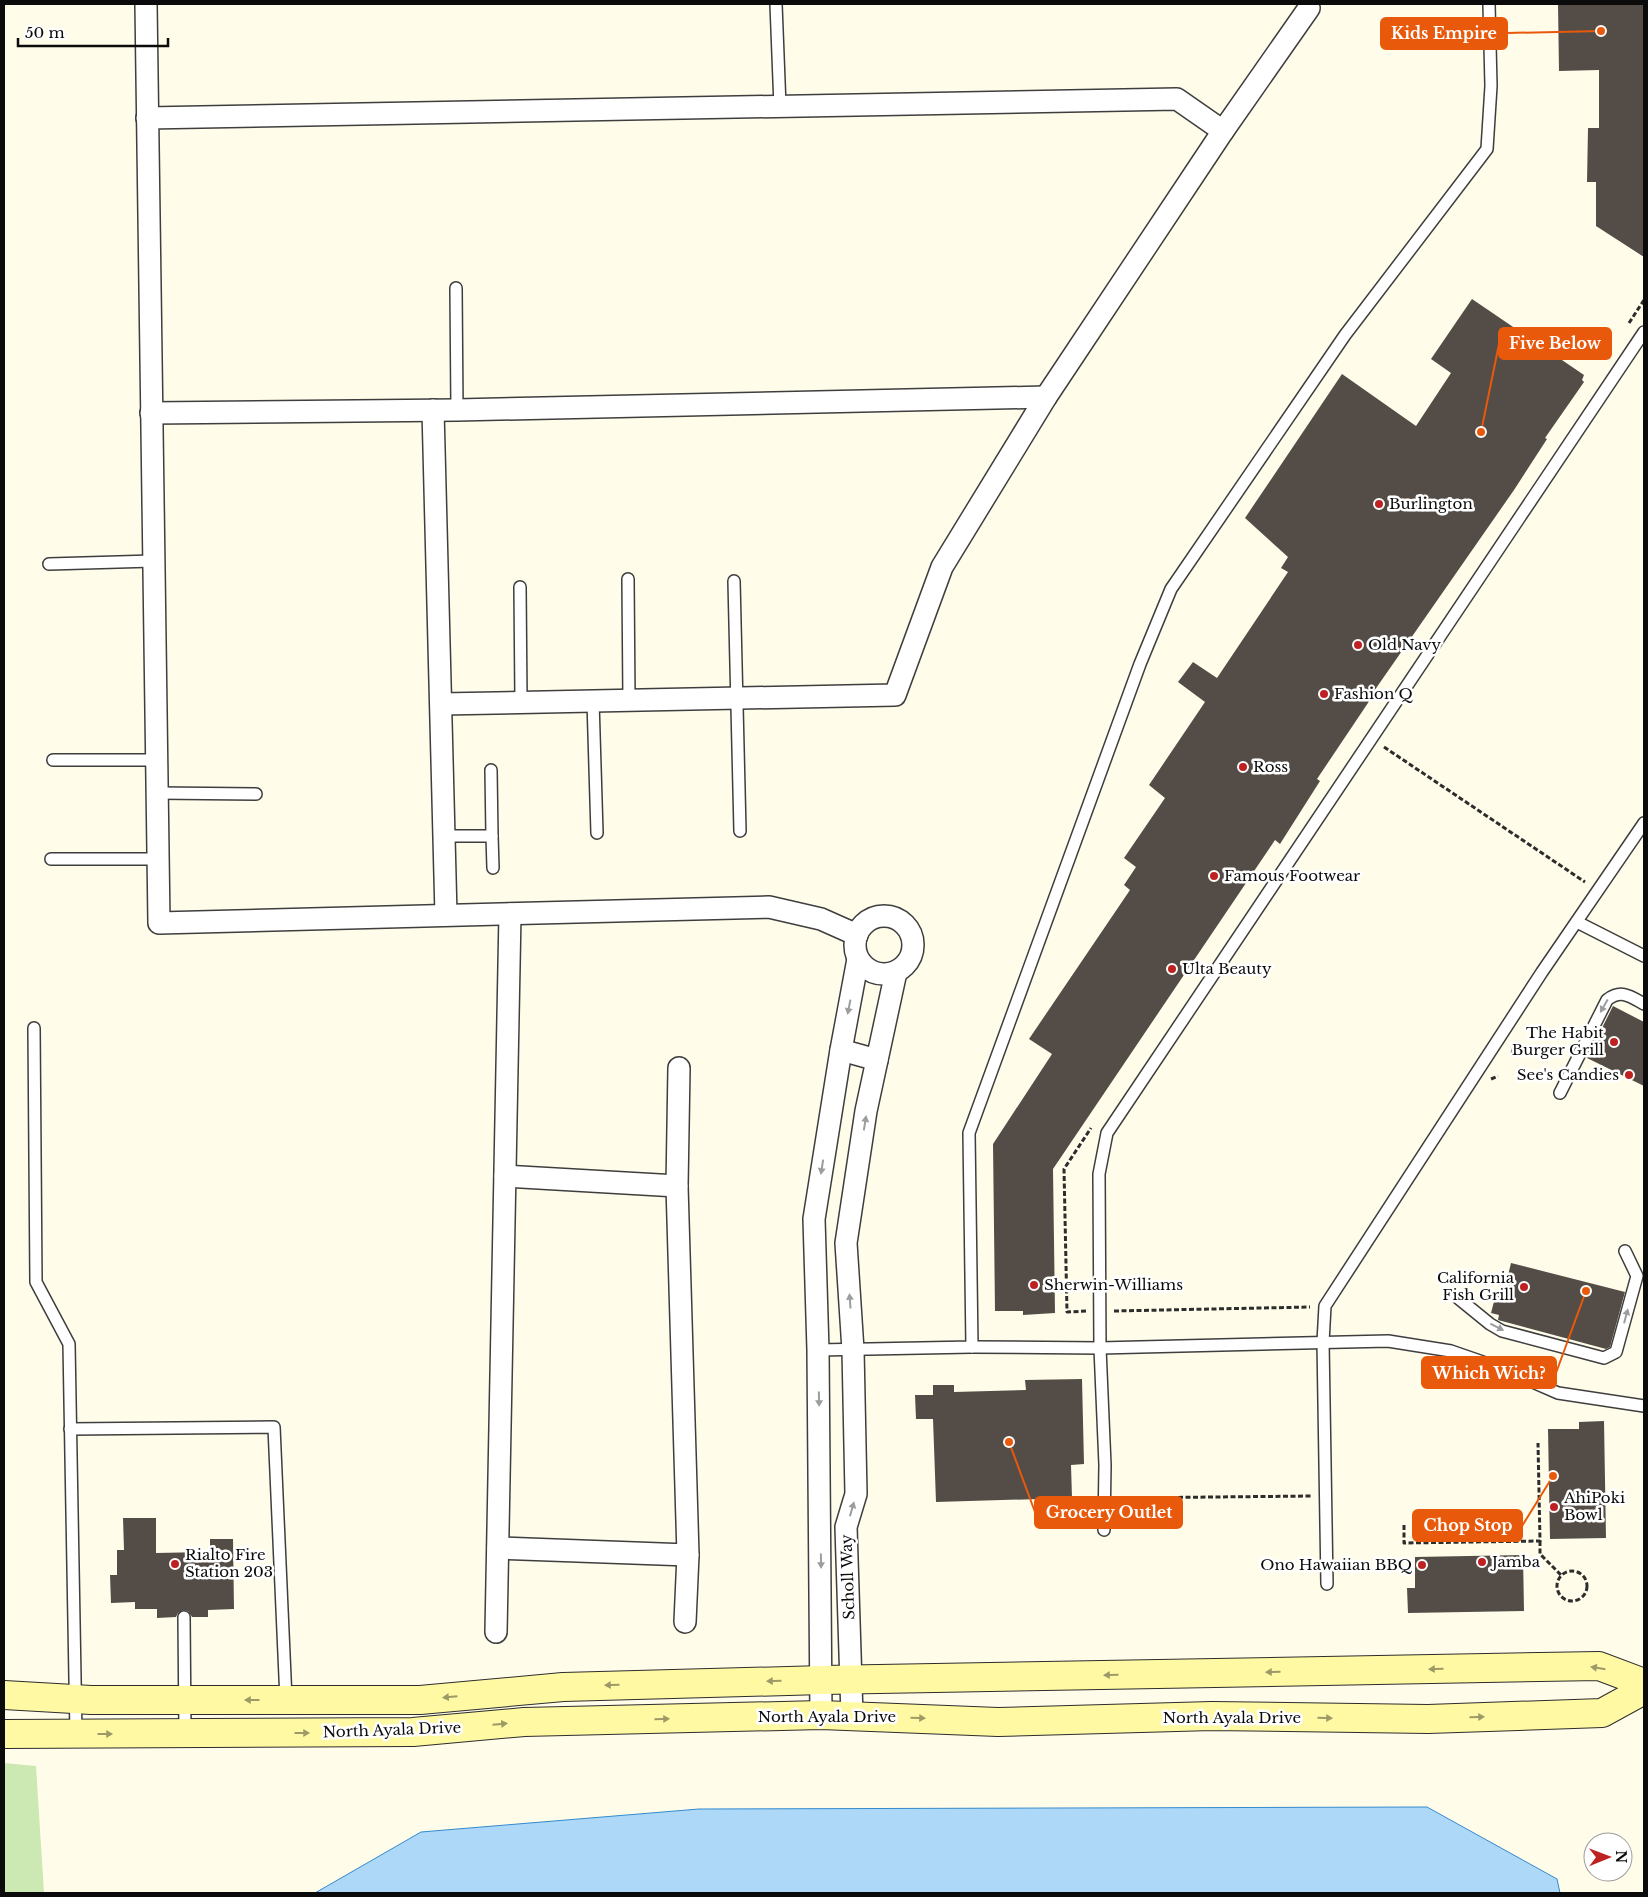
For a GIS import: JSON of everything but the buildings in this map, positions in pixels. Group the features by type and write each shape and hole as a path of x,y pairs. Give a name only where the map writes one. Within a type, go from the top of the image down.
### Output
{"main road":[{"name":"North Ayala Drive","path":"4,1695 75,1700 420,1700 564,1687 851,1679 1599,1666 1644,1683"},
{"name":"North Ayala Drive","path":"4,1734 413,1732 524,1722 821,1715 998,1722 1212,1716 1428,1719 1602,1714 1644,1690"}],"street":[{"path":"146,4 159,923 769,907 822,918 857,935"},
{"path":"441,704 895,695 942,567 1046,397 1223,131 1309,8"},
{"path":"147,118 1177,99 1223,131"},
{"path":"151,413 457,410 1046,397"},
{"path":"433,410 446,915"},
{"path":"496,1632 510,914"},
{"path":"884,916 902,922 909,930 913,949 910,958 896,972 888,974 871,971 858,959 855,950 857,935 866,923 874,918 884,916"},
{"name":"Scholl Way","path":"821,1715 823,1680 814,1219 841,1050 858,959"},
{"name":"Scholl Way","path":"852,1716 846,1527 856,1494 853,1350 846,1243 877,1060 896,972"},
{"path":"841,1050 877,1060"},
{"path":"679,1068 678,1186 688,1555 685,1622"},
{"path":"505,1176 678,1186"},
{"path":"498,1548 688,1555"}],"lane":[{"path":"776,4 780,107"},
{"path":"972,1347 969,1133 1140,664 1171,589 1345,335 1487,149 1491,86 1489,4"},
{"path":"456,288 457,410"},
{"path":"1104,1530 1105,1456 1100,1348 1099,1174 1107,1134 1644,332"},
{"path":"49,564 153,561"},
{"path":"628,579 629,701"},
{"path":"734,581 740,831"},
{"path":"520,587 521,701"},
{"path":"594,701 597,832"},
{"path":"53,760 156,760"},
{"path":"491,770 493,868"},
{"path":"157,793 256,794"},
{"path":"1327,1584 1323,1342 1325,1306 1490,1055 1542,972 1644,823"},
{"path":"444,836 492,836"},
{"path":"51,859 158,859"},
{"path":"1577,922 1644,956"},
{"path":"1560,1094 1607,1000 1614,994 1626,994 1644,1004"},
{"path":"34,1028 36,1282 69,1344 76,1734"},
{"path":"1458,1298 1490,1324 1502,1331 1604,1358 1616,1352 1637,1276 1625,1251"},
{"path":"818,1350 972,1347 1100,1348 1388,1341 1451,1351 1503,1369 1558,1392 1644,1406"},
{"path":"70,1429 274,1426 286,1700"},
{"path":"184,1617 185,1734"}],"path":[{"path":"1384,747 1586,882"},
{"path":"1114,1311 1311,1307"},
{"path":"1538,1443 1540,1554 1562,1576"},
{"path":"1118,1498 1313,1496"},
{"path":"1404,1525 1404,1544 1540,1541"},
{"path":"1571,1572 1584,1578 1587,1587 1583,1596 1575,1601 1562,1597 1557,1584 1562,1576 1571,1572"}],"green space":[{"path":"4,1763 36,1766 44,1893 4,1893"}],"water":[{"path":"1427,1807 1557,1879 1560,1893 315,1893 421,1832 699,1809"}],"place":[{"name":"Kids Empire","path":"1601,31"},
{"name":"Five Below","path":"1481,432"},
{"name":"Burlington","path":"1379,504"},
{"name":"Old Navy","path":"1358,645"},
{"name":"Fashion Q","path":"1324,694"},
{"name":"Ross","path":"1243,767"},
{"name":"Famous Footwear","path":"1214,876"},
{"name":"Ulta Beauty","path":"1172,969"},
{"name":"The Habit Burger Grill","path":"1614,1042"},
{"name":"See's Candies","path":"1629,1075"},
{"name":"Sherwin-Williams","path":"1034,1285"},
{"name":"California Fish Grill","path":"1524,1287"},
{"name":"Which Wich?","path":"1586,1291"},
{"name":"Grocery Outlet","path":"1009,1442"},
{"name":"Chop Stop","path":"1553,1476"},
{"name":"AhiPoki Bowl","path":"1554,1507"},
{"name":"Jamba","path":"1482,1562"},
{"name":"Rialto Fire Station 203","path":"175,1564"},
{"name":"Ono Hawaiian BBQ","path":"1422,1565"}]}
